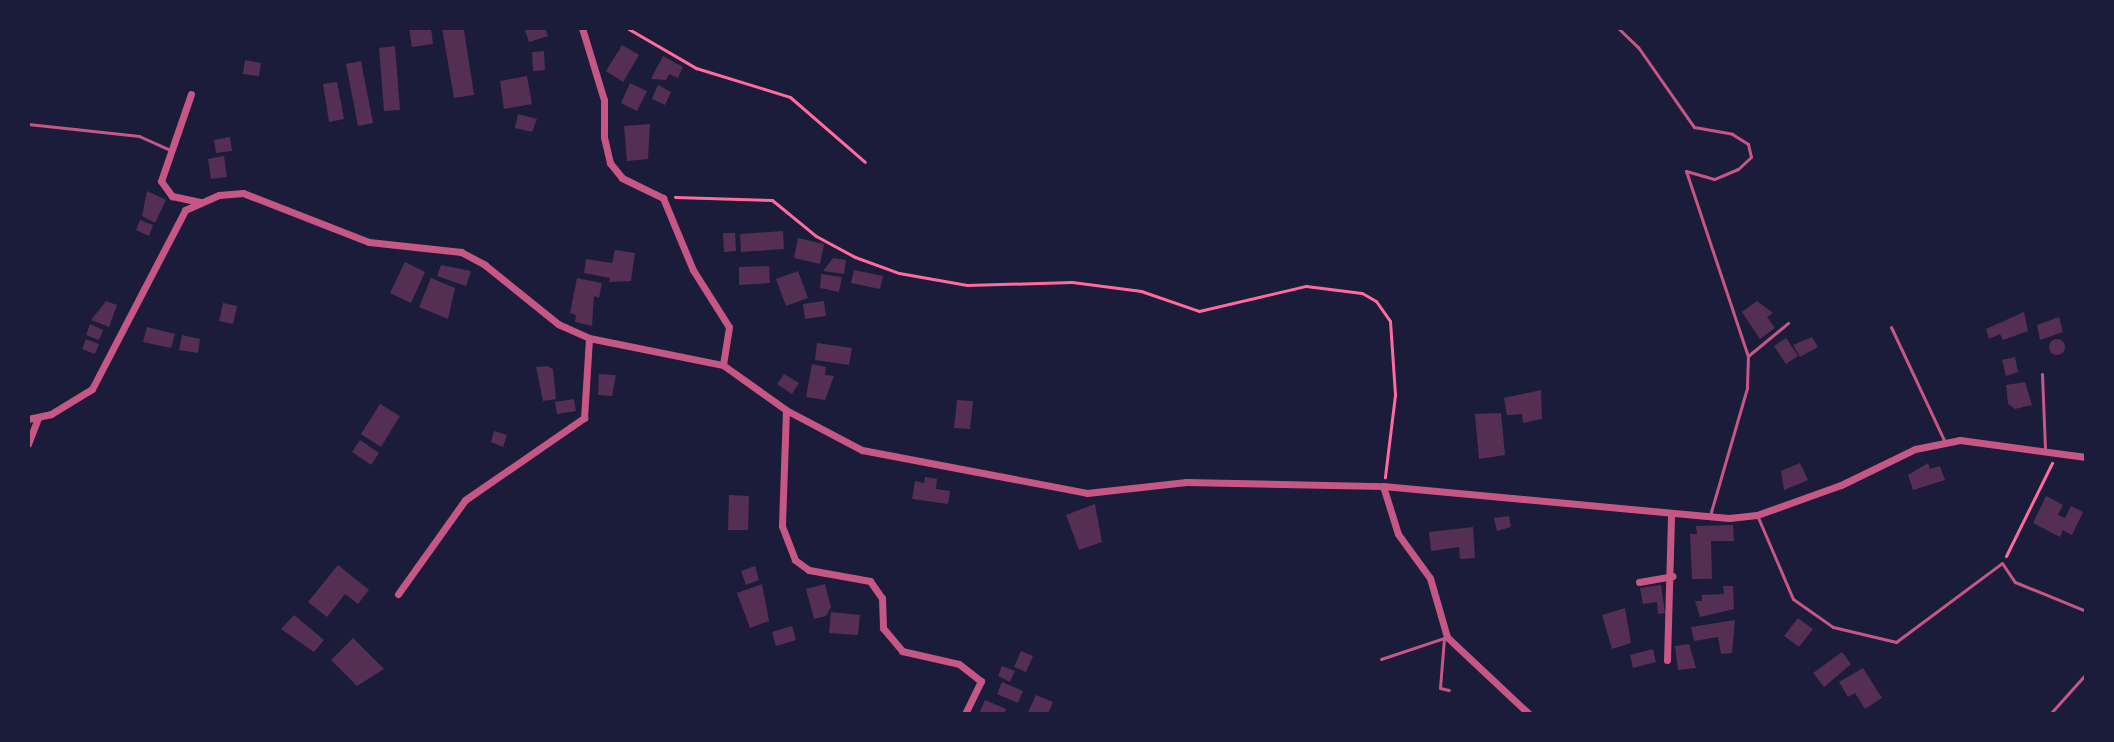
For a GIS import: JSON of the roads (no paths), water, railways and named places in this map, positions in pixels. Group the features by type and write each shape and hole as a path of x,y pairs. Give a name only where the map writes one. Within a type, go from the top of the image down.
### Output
{"street":[{"path":"582,28 604,100 610,163 622,178 663,198 693,270 729,327 723,365"},
{"path":"191,94 161,181 172,196 203,202"},
{"path":"28,444 33,420 92,389 185,210 203,202 243,193 369,242 461,252 485,265 558,324 589,338 723,365 786,410 862,450 1087,493 1186,482 1383,486 1671,513 1757,515 1841,485 1915,449 1946,443 2045,448 2086,457"},
{"path":"398,594 465,500 584,418 589,338"},
{"path":"786,410 782,526 795,560 809,570 870,581 882,598 883,628 902,651 959,664 981,681 965,714"},
{"path":"1383,486 1398,534 1430,578 1446,638 1529,714"},
{"path":"1667,660 1672,576 1671,513"},
{"path":"1639,582 1672,576"}],"lane":[{"path":"1618,28 1638,47 1694,127 1732,134 1748,144 1751,157 1738,169 1714,179 1686,171 1748,356 1747,388 1710,515"},
{"path":"28,124 139,136 170,151"},
{"path":"1748,356 1788,323"},
{"path":"1891,327 1946,443"},
{"path":"2042,374 2045,448"},
{"path":"1757,515 1793,599 1833,627 1896,642 1910,636 2002,563 2015,582 2086,611"},
{"path":"1381,659 1446,638 1440,688 1449,690"},
{"path":"2050,714 2086,674"}]}
